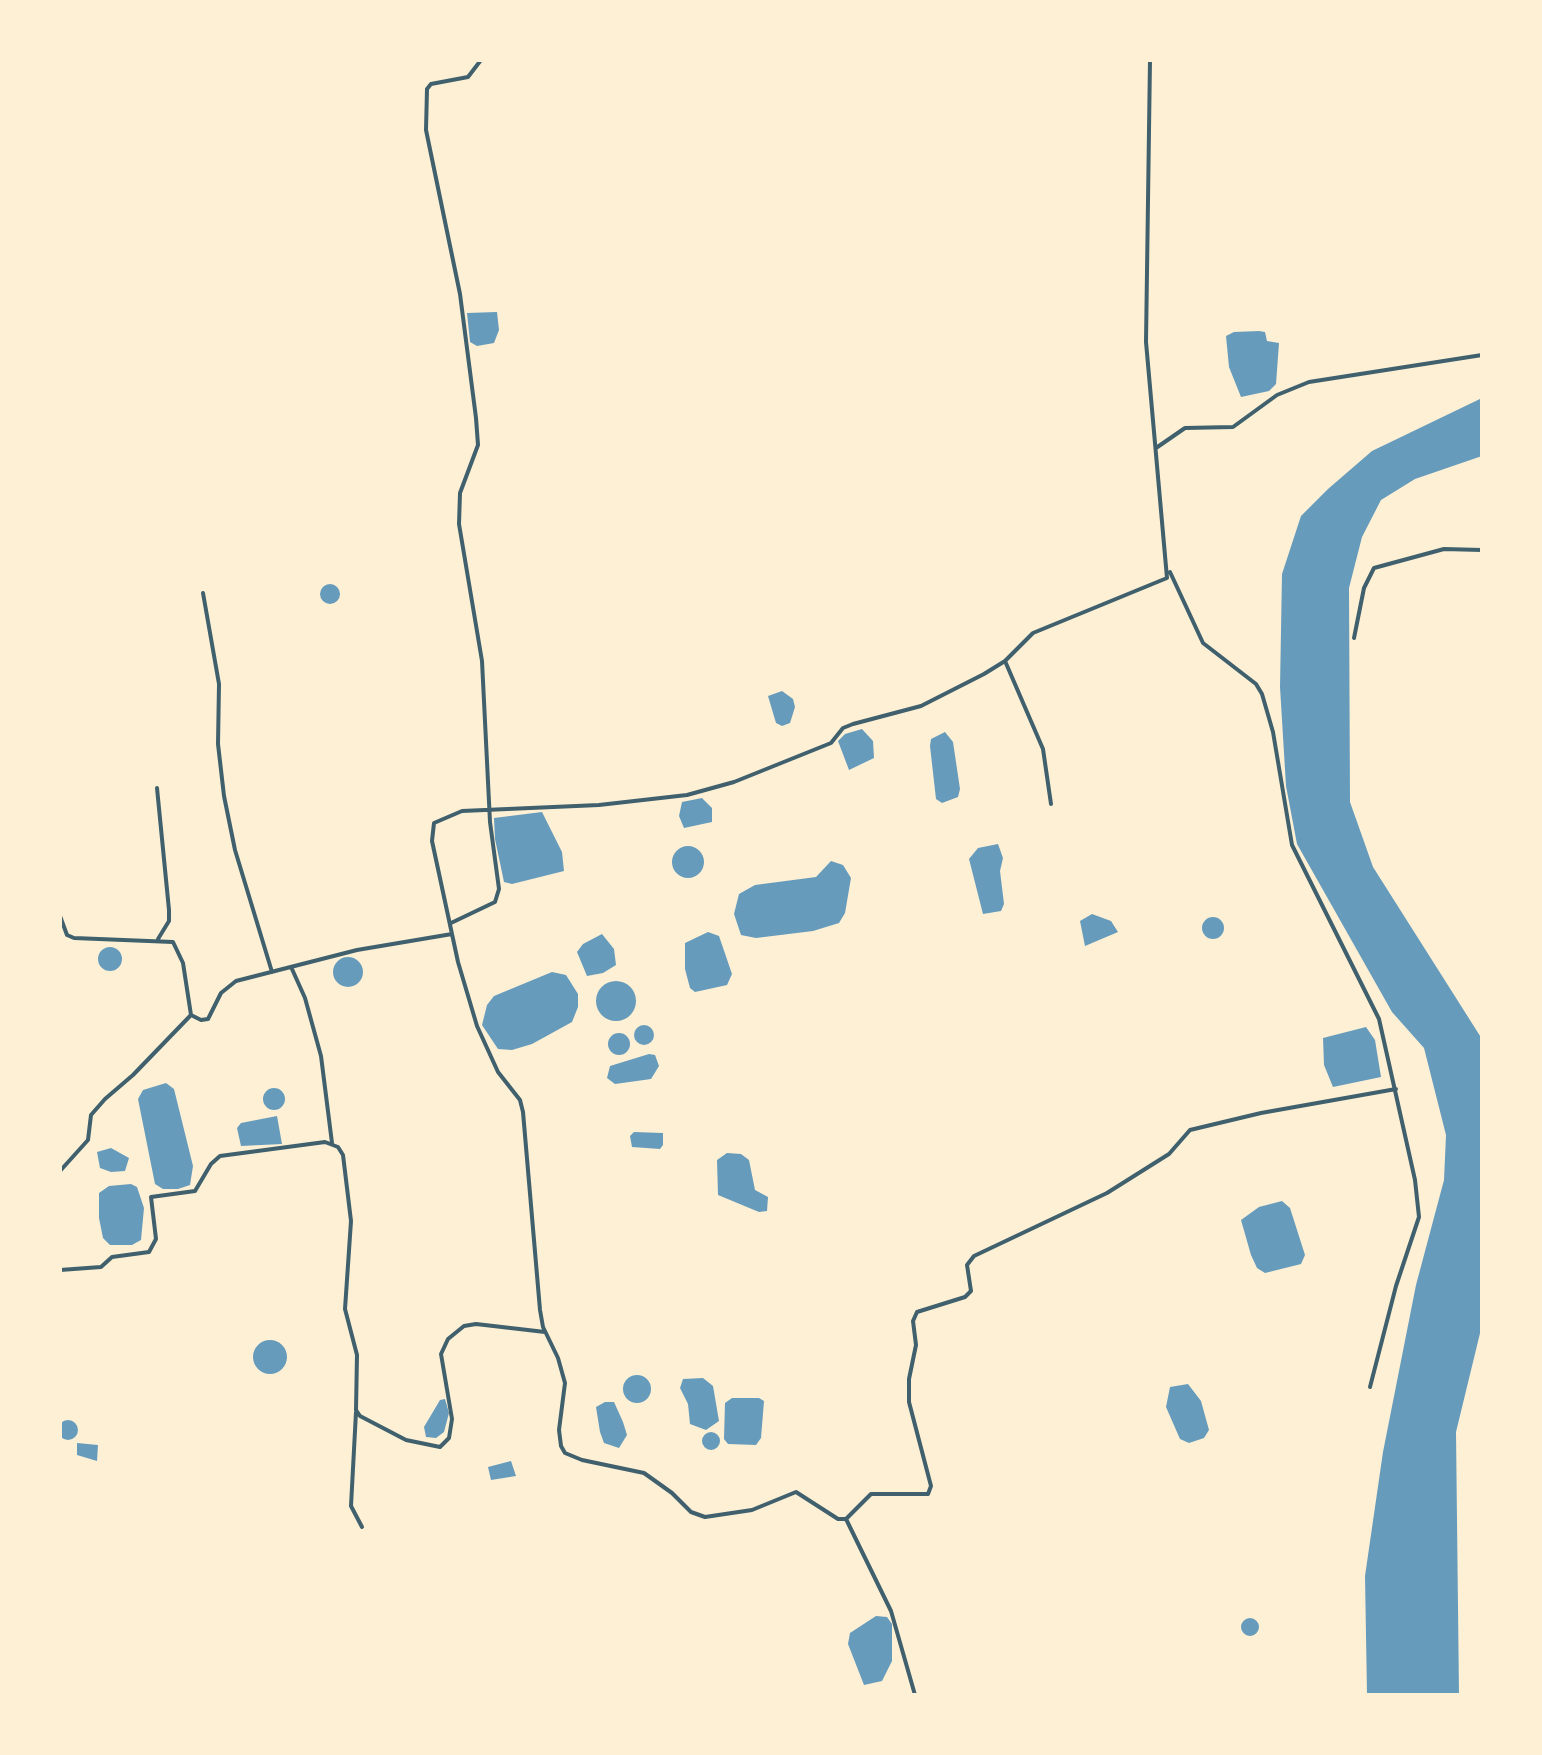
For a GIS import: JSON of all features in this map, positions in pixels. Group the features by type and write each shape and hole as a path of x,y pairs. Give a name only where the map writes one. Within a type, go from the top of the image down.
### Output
{"street":[{"path":"450,925 457,918 495,902 499,894 489,810 482,661 459,524 460,493 478,445 476,418 460,294 426,130 431,84 468,77 481,60"},
{"path":"1150,60 1144,298 1169,570 1203,643 1256,684 1262,694 1273,732 1292,845 1363,991 1372,1000 1396,1089 1419,1217 1391,1301 1370,1387"},
{"path":"1156,448 1185,428 1233,427 1277,395 1309,382 1482,355"},
{"path":"1354,638 1364,588 1374,568 1444,549 1482,550"},
{"path":"1169,570 1167,578 1161,582 1033,633 1005,661 921,706 843,728 831,743 734,782 687,795 599,805 462,811 434,823 432,841 452,934 477,1026 498,1072 520,1100 523,1112 537,1289 545,1332 558,1358 565,1383 558,1437 565,1453 637,1470 672,1493 691,1512 705,1517 752,1510 796,1492 838,1519 846,1519 871,1494 919,1496 932,1491 909,1402 909,1379 916,1345 913,1321 917,1312 965,1297 971,1291 967,1265 974,1256 1107,1193 1169,1154 1190,1130 1261,1113 1396,1089"},
{"path":"203,593 219,684 218,744 224,796 235,850 272,972"},
{"path":"1005,661 1043,749 1051,804"},
{"path":"157,788 169,910 169,921 158,939"},
{"path":"60,916 70,937 173,942 179,950 191,1015 195,1019 208,1019 228,985 357,950 452,934"},
{"path":"292,969 305,998 321,1056 332,1143 343,1155 351,1221 345,1309 357,1355 351,1506 362,1527"},
{"path":"60,1171 88,1140 91,1115 191,1015"},
{"path":"60,1270 101,1267 112,1257 149,1252 156,1239 151,1197 195,1191 211,1164 220,1156 319,1142 332,1143"},
{"path":"356,1410 383,1431 423,1446 440,1447 449,1438 452,1419 441,1354 448,1339 464,1326 476,1324 545,1332"},
{"path":"846,1519 891,1611 915,1695"}],"water":[{"path":"497,312 499,330 494,343 477,346 470,342 467,313"},
{"path":"1234,332 1265,332 1267,341 1279,343 1276,384 1269,391 1241,397 1229,367 1226,336"},
{"path":"1482,398 1482,456 1415,479 1381,500 1362,537 1349,588 1350,802 1373,867 1482,1039 1482,1325 1456,1432 1459,1695 1367,1695 1365,1576 1383,1452 1416,1285 1444,1180 1446,1135 1424,1048 1392,1012 1297,844 1286,786 1280,687 1282,574 1301,516 1328,489 1372,451"},
{"path":"326,584 334,584 340,594 334,604 326,604 320,598 320,590"},
{"path":"782,691 793,699 795,707 790,723 782,726 776,723 768,696"},
{"path":"862,729 873,741 874,758 849,770 838,741 845,734"},
{"path":"945,732 953,742 960,789 958,797 942,803 936,799 930,746 931,739"},
{"path":"702,798 712,808 712,822 684,828 679,816 682,802"},
{"path":"542,812 562,852 564,871 512,884 504,882 494,818"},
{"path":"998,844 1003,858 1000,871 1004,904 1001,911 983,914 969,859 978,848"},
{"path":"688,846 699,851 704,862 699,873 688,878 677,873 672,862 677,851"},
{"path":"831,861 843,865 851,878 845,913 839,923 813,931 756,938 741,935 734,914 739,894 755,885 816,877"},
{"path":"1092,914 1111,921 1118,932 1085,946 1080,921"},
{"path":"1213,917 1221,920 1224,928 1221,936 1213,939 1205,936 1202,928 1205,920"},
{"path":"708,932 719,936 732,974 727,985 695,992 690,988 685,969 685,943"},
{"path":"602,934 614,949 616,965 603,973 587,976 577,952 583,944"},
{"path":"110,947 119,950 122,959 119,968 110,971 101,968 98,959 101,950"},
{"path":"348,957 359,961 363,972 359,983 348,987 337,983 333,972 337,961"},
{"path":"552,972 566,975 578,994 578,1007 572,1022 532,1044 512,1050 498,1049 482,1025 487,1005 494,996"},
{"path":"616,981 630,987 636,1001 630,1015 616,1021 602,1015 596,1001 602,987"},
{"path":"644,1025 651,1028 654,1035 651,1042 644,1045 637,1042 634,1035 637,1028"},
{"path":"1366,1027 1375,1040 1381,1077 1333,1087 1324,1065 1323,1038"},
{"path":"615,1033 623,1033 630,1044 623,1055 615,1055 608,1048 608,1040"},
{"path":"655,1055 659,1066 651,1079 615,1084 607,1078 610,1066"},
{"path":"166,1083 174,1089 193,1166 190,1185 178,1189 163,1189 155,1184 138,1099 143,1090"},
{"path":"270,1088 278,1088 285,1099 278,1110 270,1110 263,1103 263,1095"},
{"path":"277,1116 282,1144 241,1146 237,1128 241,1123"},
{"path":"634,1132 663,1133 663,1145 660,1149 632,1147 630,1136"},
{"path":"111,1148 129,1158 125,1171 111,1172 100,1168 97,1152"},
{"path":"727,1153 741,1154 749,1160 755,1190 768,1197 767,1211 759,1212 718,1195 717,1160"},
{"path":"131,1184 137,1187 144,1208 141,1240 132,1245 110,1245 103,1238 99,1193 109,1186"},
{"path":"1282,1201 1290,1208 1305,1255 1301,1264 1265,1273 1257,1268 1251,1255 1241,1220 1259,1207"},
{"path":"270,1340 282,1345 287,1357 282,1369 270,1374 258,1369 253,1357 258,1345"},
{"path":"637,1375 647,1379 651,1389 647,1399 637,1403 627,1399 623,1389 627,1379"},
{"path":"703,1378 713,1386 719,1421 706,1430 690,1424 688,1404 680,1388 683,1379"},
{"path":"1188,1384 1201,1401 1209,1430 1204,1438 1189,1443 1180,1439 1166,1407 1170,1387"},
{"path":"732,1398 759,1398 764,1401 761,1438 756,1445 728,1444 724,1439 725,1403"},
{"path":"445,1399 449,1413 444,1432 436,1438 426,1437 424,1427 440,1400"},
{"path":"605,1402 614,1402 627,1435 619,1448 604,1443 600,1432 596,1407"},
{"path":"68,1420 75,1423 78,1430 75,1437 68,1440 61,1437 58,1430 61,1423"},
{"path":"711,1432 720,1441 711,1450 702,1441"},
{"path":"77,1443 98,1445 97,1461 77,1455"},
{"path":"511,1461 516,1476 491,1480 488,1467"},
{"path":"876,1616 887,1617 892,1624 892,1661 882,1681 864,1685 848,1644 850,1633"},
{"path":"1250,1618 1259,1627 1250,1636 1241,1627"}]}
